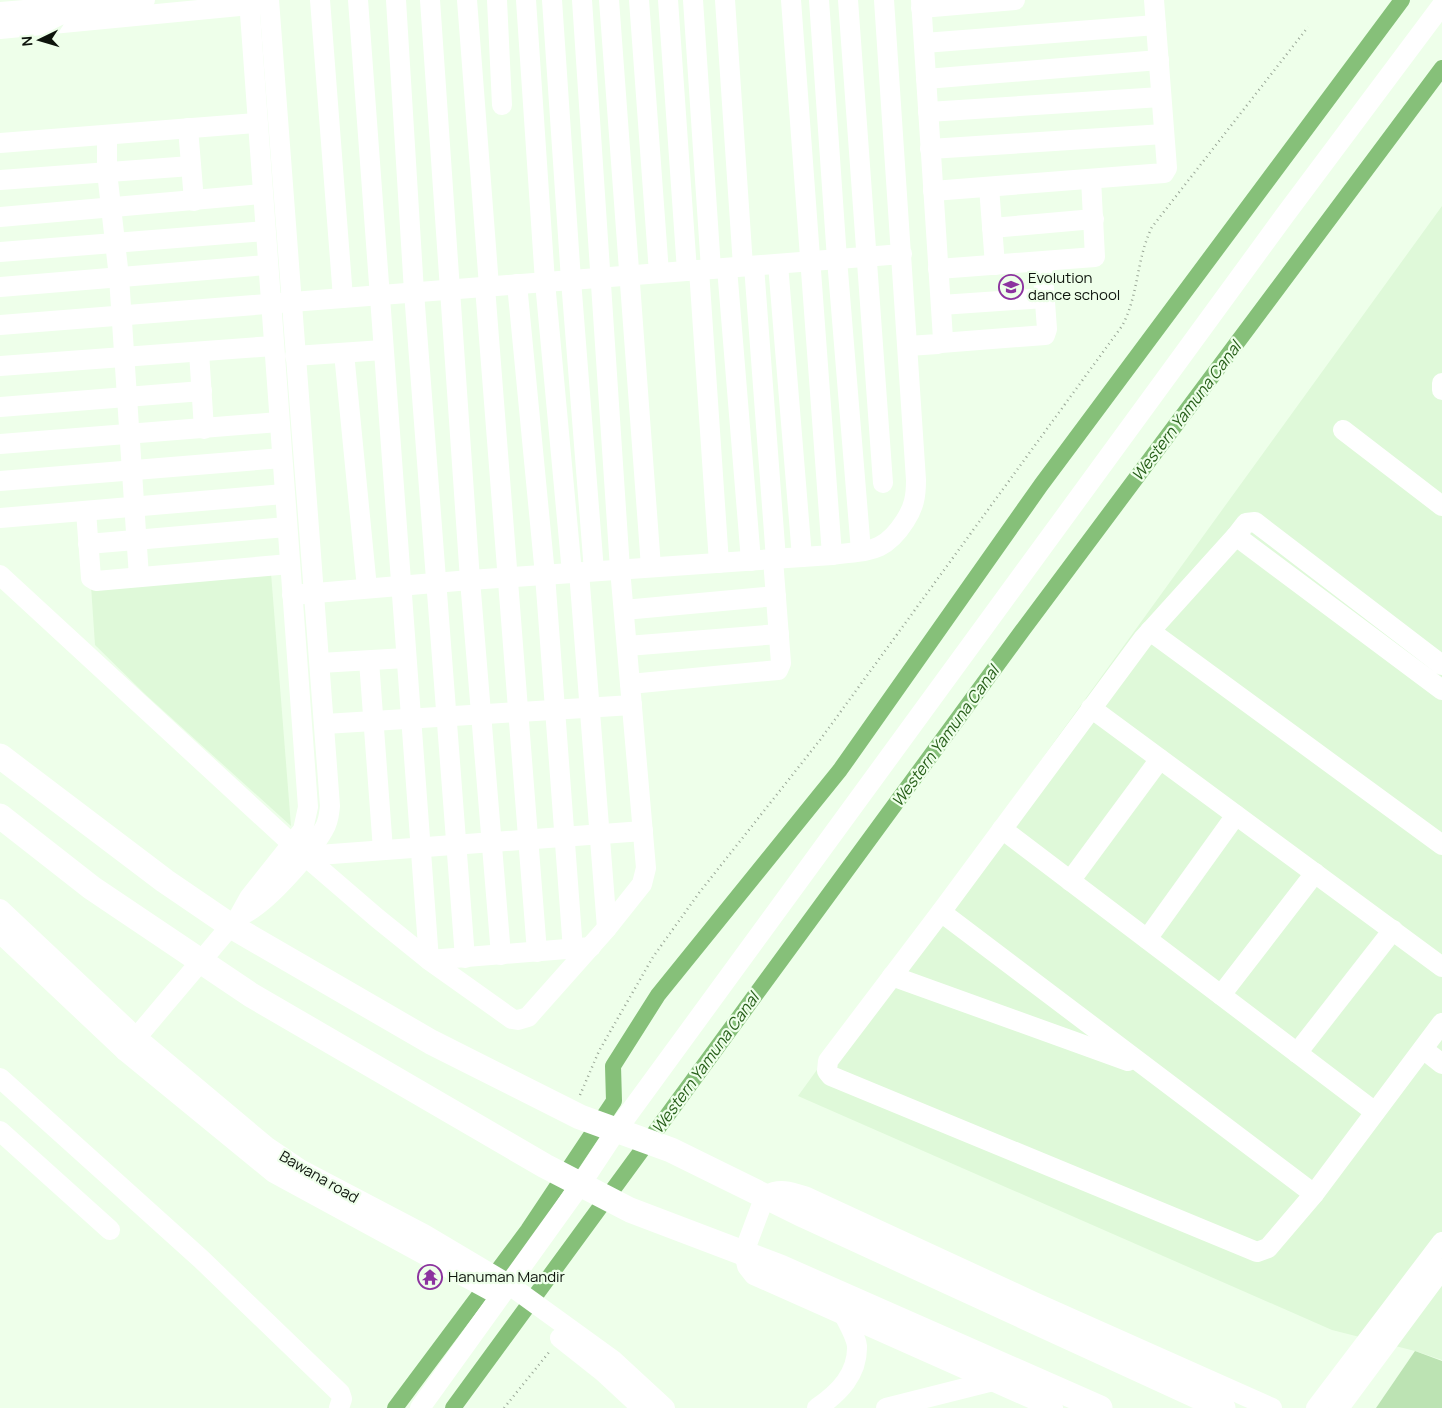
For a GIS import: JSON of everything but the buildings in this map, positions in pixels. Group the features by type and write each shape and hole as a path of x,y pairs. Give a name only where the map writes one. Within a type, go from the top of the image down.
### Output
{"main road":[{"path":"0,756 165,881 235,921 431,1042 576,1115 615,1131 671,1150 765,1196 1222,1408"},
{"path":"0,816 92,888 268,1006 545,1166 630,1210 691,1235 744,1252 1100,1408"}],"street":[{"path":"0,12 145,0"},
{"path":"320,0 343,298"},
{"path":"358,0 382,350 429,960"},
{"path":"396,0 414,292 465,958"},
{"path":"430,0 470,580 501,955"},
{"path":"467,0 537,952"},
{"path":"497,0 502,104"},
{"path":"526,0 545,282 582,572"},
{"path":"552,0 571,280 582,572 590,708 608,928"},
{"path":"0,575 299,850 429,960 518,1020 528,1016 582,948 608,928 645,877 643,831 620,570 599,278 582,0"},
{"path":"610,0 651,567"},
{"path":"639,0 659,273"},
{"path":"630,684 778,670 781,663 774,559 668,0"},
{"path":"693,0 751,561"},
{"path":"720,563 720,268 725,0"},
{"path":"791,0 832,555"},
{"path":"819,0 837,259 861,552"},
{"path":"848,0 883,483"},
{"path":"292,595 545,574 832,555 861,552 880,547 895,537 915,504 916,480 884,0"},
{"path":"941,343 943,339 941,305 921,4 1015,0"},
{"path":"933,191 1164,173 1167,168 1154,0"},
{"path":"0,29 33,9 271,1 291,303 325,724 329,819 324,829 299,850 260,904 235,921 131,1044"},
{"path":"249,3 256,123 308,807 299,850"},
{"path":"420,1408 506,1292 615,1131 1285,215 1442,5"},
{"path":"924,43 1156,25"},
{"path":"926,79 1159,60"},
{"path":"928,112 1162,97"},
{"path":"475,106 533,103"},
{"path":"0,143 256,123"},
{"path":"188,128 194,201"},
{"path":"930,149 1164,134"},
{"path":"107,135 107,172 116,243 122,315 139,578"},
{"path":"0,180 191,166"},
{"path":"938,269 1095,257 1091,179"},
{"path":"989,187 995,265"},
{"path":"0,217 262,194"},
{"path":"992,228 1094,219"},
{"path":"0,252 265,231"},
{"path":"0,325 902,254"},
{"path":"908,346 1042,336 1047,329 1042,262"},
{"path":"778,264 802,557"},
{"path":"0,287 267,265"},
{"path":"518,284 545,574 565,837 582,948"},
{"path":"941,305 1045,298"},
{"path":"0,366 273,346"},
{"path":"295,356 382,350"},
{"path":"199,352 204,428"},
{"path":"344,353 367,588"},
{"path":"1442,383 1442,390"},
{"path":"0,407 202,391"},
{"path":"0,444 279,422"},
{"path":"1343,430 1442,506"},
{"path":"0,481 282,458"},
{"path":"855,486 916,480"},
{"path":"0,518 284,494"},
{"path":"86,511 93,580 139,578 290,564"},
{"path":"1442,665 1255,522 1246,523 1150,632 1091,708 941,912 828,1061 826,1067 831,1076 1257,1252 1268,1248 1314,1194 1442,1023"},
{"path":"88,544 287,527"},
{"path":"1236,536 1442,690"},
{"path":"624,610 776,596"},
{"path":"1150,632 1442,845"},
{"path":"627,646 779,634"},
{"path":"320,663 406,658"},
{"path":"369,661 383,850"},
{"path":"325,724 632,705"},
{"path":"1091,708 1442,967"},
{"path":"1070,881 1160,759"},
{"path":"1147,939 1236,815"},
{"path":"1002,829 1375,1112"},
{"path":"299,850 383,850 643,831"},
{"path":"1221,995 1315,873"},
{"name":"Bawana road","path":"0,909 131,1044"},
{"path":"941,912 1314,1194"},
{"path":"1297,1053 1392,930"},
{"name":"Bawana road","path":"0,933 131,1044 283,1158 424,1234 545,1319 613,1360 665,1408"},
{"path":"429,960 582,948"},
{"path":"892,976 1146,1068"},
{"path":"1423,1049 1442,1064"},
{"path":"0,1078 201,1259 340,1393 342,1399 339,1408"},
{"path":"0,1130 110,1230"},
{"path":"1053,1408 754,1275 747,1266 744,1252 765,1196 772,1191 780,1190 807,1197 1032,1301 1272,1408"},
{"path":"1316,1408 1442,1242"},
{"path":"1339,1408 1442,1269"},
{"path":"817,1408 836,1395 854,1369 857,1344 845,1317"},
{"name":"Bawana road","path":"545,1319 560,1338 603,1372 642,1408"},
{"path":"886,1408 993,1381"}],"path":[{"path":"576,1115 599,1051 653,957 700,892 826,732 1122,326 1129,313 1141,252 1152,227 1308,27"},
{"path":"504,1408 560,1338"}],"shaded area":[{"path":"1442,206 1442,1360 1415,1351 1332,1330 798,1096"},
{"path":"271,573 291,826 146,695 95,645 91,586"},
{"path":"1415,1351 1442,1361 1442,1408 1376,1408"}],"waterway":[{"path":"395,1408 528,1230 614,1101 613,1066 658,995 840,770 1041,485 1402,0"},
{"name":"Western Yamuna Canal","path":"453,1408 1022,631 1442,68"}],"place":[{"name":"Evolution dance school","path":"1011,287"},
{"name":"Hanuman Mandir","path":"430,1277"}]}
